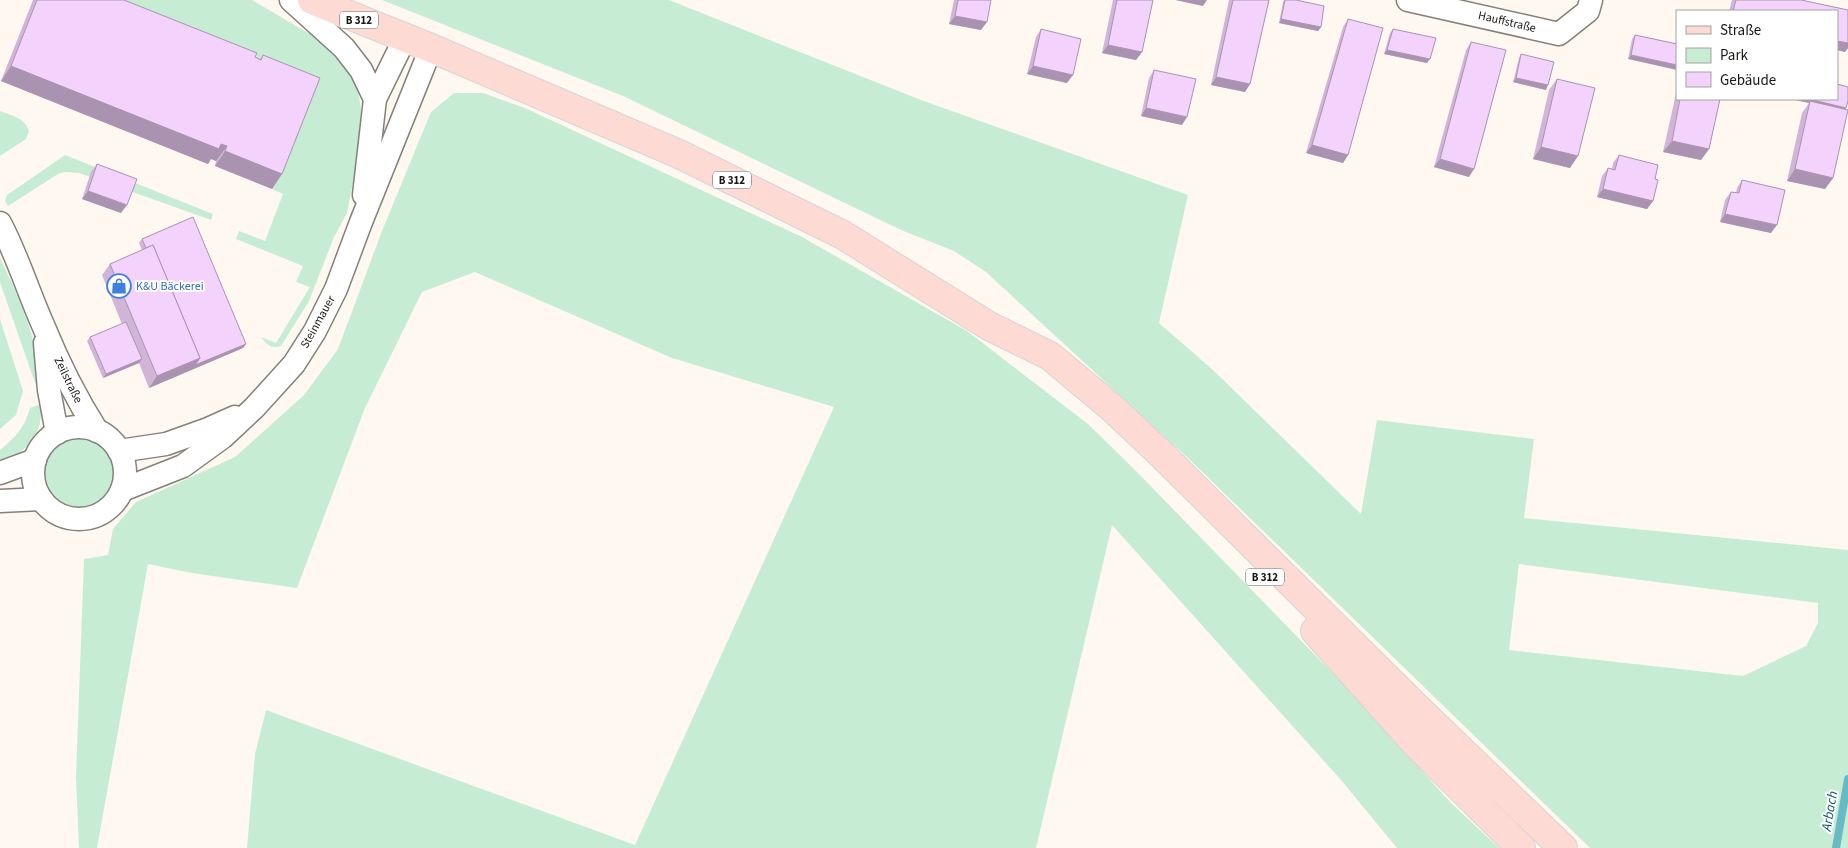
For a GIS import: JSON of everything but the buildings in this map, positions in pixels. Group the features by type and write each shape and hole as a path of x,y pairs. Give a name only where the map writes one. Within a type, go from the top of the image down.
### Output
{"main road":[{"name":"B 312","path":"312,0 432,48 679,154 843,234 989,326 1050,356 1111,407 1157,450 1415,706 1563,848"},
{"name":"B 312","path":"989,326 1114,435 1270,581 1415,743 1521,848"}],"street":[{"path":"291,0 344,48 361,70 376,98"},
{"name":"Hauffstraße","path":"1408,0 1559,34 1588,11 1591,0"},
{"name":"Steinmauer","path":"361,222 376,98 405,38"},
{"name":"Steinmauer","path":"122,490 183,466 223,437 254,408 294,364 315,331 336,289 361,222 432,48"},
{"name":"Zeilstraße","path":"0,222 9,240 43,327 80,405 97,431"},
{"name":"Zeilstraße","path":"43,327 57,433"},
{"name":"Steinmauer","path":"119,451 166,444 208,429 254,408"},
{"path":"70,428 97,431 106,436 119,451 124,464 125,477 122,490 114,503 103,513 89,518 75,519 62,516 50,510 36,490 34,480 35,460 46,440 70,428"},
{"path":"0,473 35,460"},
{"path":"0,501 41,499"}],"green space":[{"path":"78,0 252,0 317,38 350,69 358,90 361,110 359,151 347,213 334,237 309,301 281,346 270,346 261,337 276,343 310,287 296,282 303,266 236,239 239,231 265,241 283,194 272,189 310,93"},
{"path":"382,0 669,0 921,100 1188,195 1159,323 1213,370 1361,514 1377,420 1534,439 1524,518 1848,550 1848,848 1590,848 1191,461 986,272 954,251 901,230 623,96","holes":["1519,564 1818,603 1818,623 1806,646 1743,676 1509,650"]},
{"path":"454,93 483,93 525,108 802,237 967,331 1088,424 1350,691 1450,802 1499,848 1397,848 1341,780 1112,525 1036,848 247,848 255,754 266,710 635,845 834,407 672,358 475,272 422,292 365,408 297,588 192,573 148,564 97,848 79,848 76,777 84,559 108,555 113,529 136,502 235,457 304,395 338,349 382,231 431,112"},
{"path":"0,111 21,120 29,131 26,139 0,156"},
{"path":"65,155 213,214 211,220 79,173 65,172 58,174 8,206 5,201 7,195"},
{"path":"0,258 32,336 39,369 39,384 35,383 0,282"},
{"path":"0,319 23,391 16,415 0,429"},
{"path":"41,404 39,425 32,440 20,453 3,465 0,459 0,450 19,432 30,408"},
{"path":"79,429 96,433 111,442 120,457 124,474 120,491 111,506 96,515 79,519 62,515 47,506 38,491 34,474 38,457 47,442 62,433"}],"waterway":[{"name":"Arbach","path":"1836,848 1848,779"}],"place":[{"name":"K&U Bäckerei","path":"119,286"}]}
